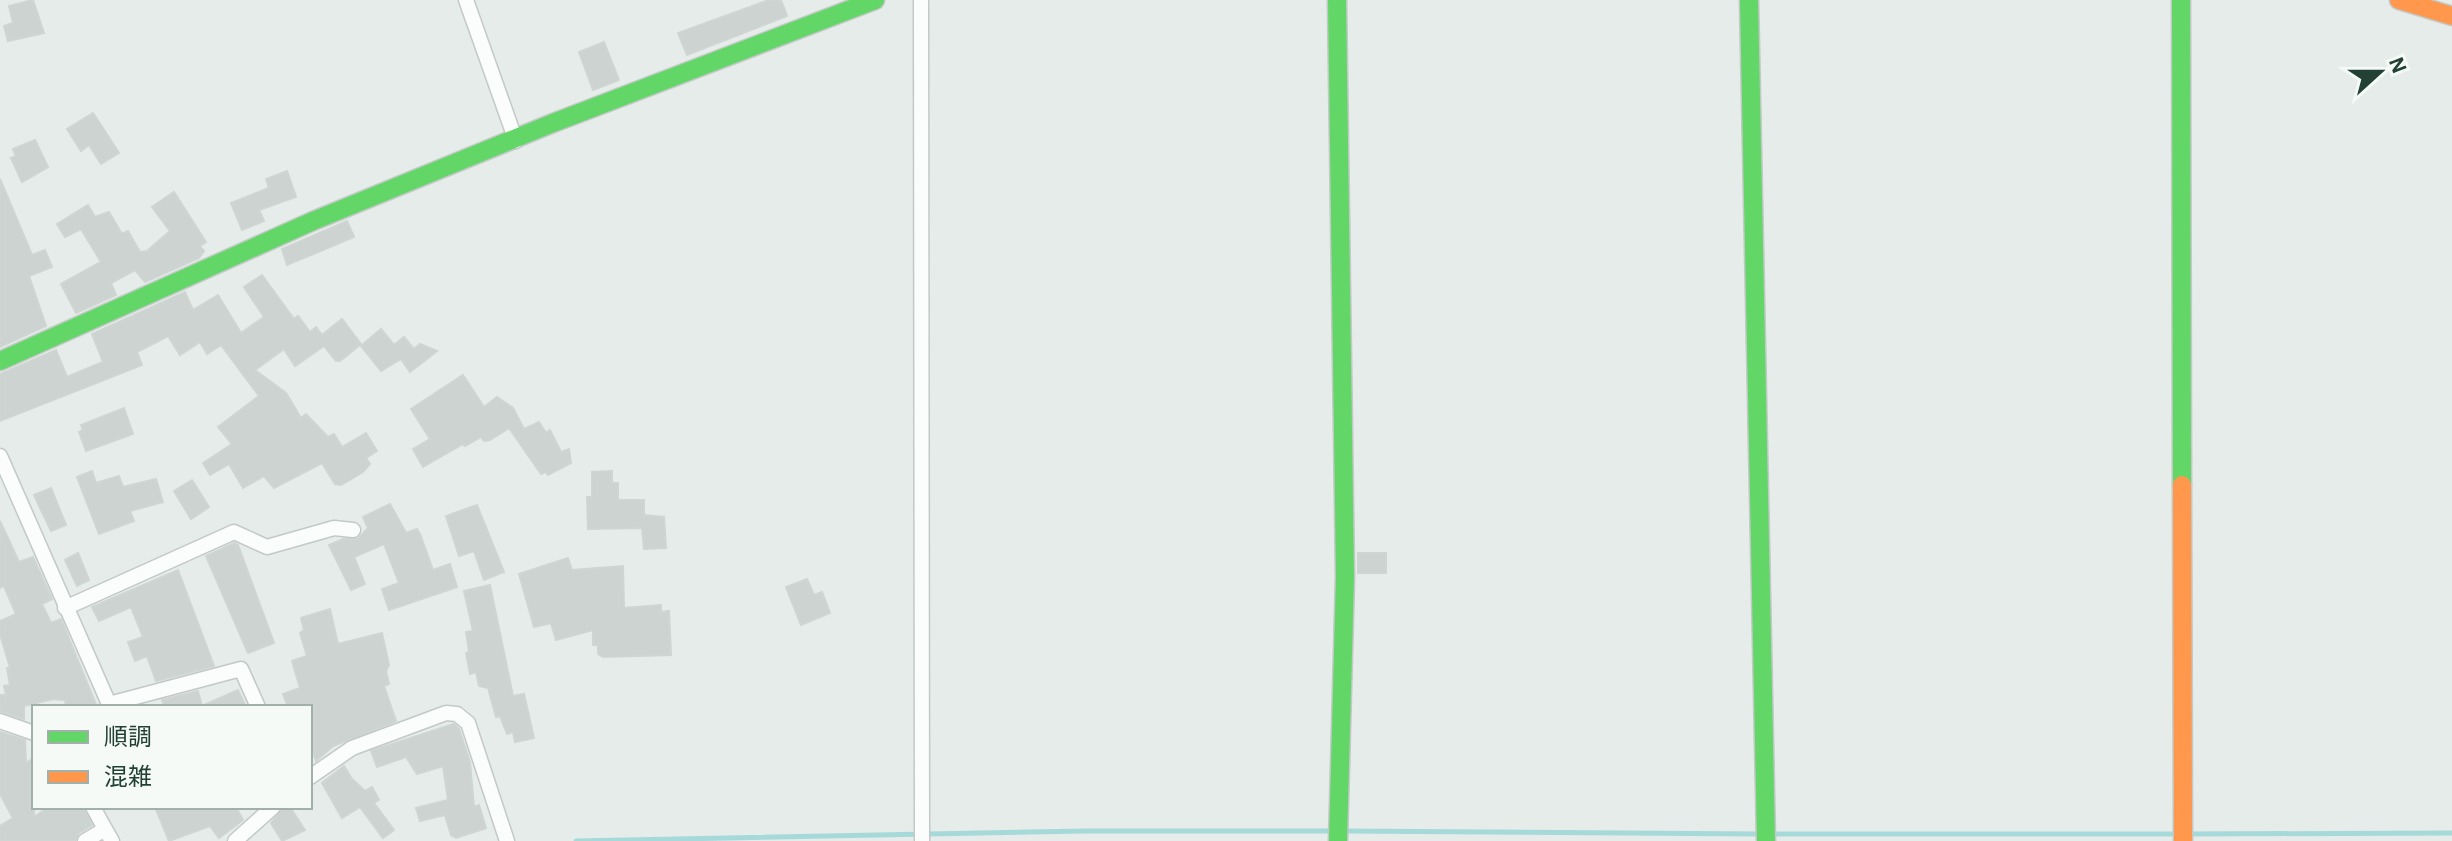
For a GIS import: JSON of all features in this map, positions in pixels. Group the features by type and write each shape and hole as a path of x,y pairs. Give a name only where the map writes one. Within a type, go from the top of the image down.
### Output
{"street":[{"path":"466,0 516,141"},
{"path":"0,361 60,331 313,221 516,141 553,123 875,0"},
{"path":"921,0 922,841"},
{"path":"1337,0 1345,577 1338,841"},
{"path":"1749,0 1766,832"},
{"path":"2181,0 2183,841"},
{"path":"2399,0 2452,16"},
{"path":"0,456 109,704 241,669 257,705"},
{"path":"65,608 234,532 267,547 334,528 353,530"},
{"path":"312,776 352,748 446,713 457,714 468,723 506,834"},
{"path":"0,721 32,732"},
{"path":"85,841 108,835 94,809"},
{"path":"235,841 271,809"}],"building":[{"path":"33,0 44,33 8,41 4,26 13,23 9,6"},
{"path":"769,0 781,0 787,16 687,55 678,33"},
{"path":"604,42 619,80 593,90 579,52"},
{"path":"93,113 119,153 101,164 89,145 81,151 67,129"},
{"path":"35,140 48,167 22,182 11,158 16,156 13,149"},
{"path":"287,171 296,197 259,210 264,221 242,230 231,203 269,188 266,179"},
{"path":"0,179 32,255 45,250 52,267 29,276 46,326 0,347"},
{"path":"174,192 206,242 200,246 204,251 199,258 145,282 135,270 111,283 116,295 76,313 61,284 101,262 81,229 65,237 57,224 88,205 95,217 109,212 122,234 128,231 140,252 147,251 170,231 152,207"},
{"path":"347,221 354,237 287,265 282,249"},
{"path":"262,275 294,319 298,316 310,332 316,327 322,335 342,319 361,344 340,361 336,361 324,346 295,366 284,349 255,370 286,393 301,418 306,414 328,437 334,434 342,447 366,433 377,451 366,458 370,464 363,472 341,485 335,484 322,463 274,488 264,476 243,488 229,464 210,475 203,463 232,444 218,427 259,396 221,345 207,354 200,342 180,355 168,336 137,352 142,365 0,421 0,374 56,350 67,377 103,362 92,334 185,292 193,310 218,295 241,333 264,317 244,287"},
{"path":"381,329 394,345 404,337 414,349 420,344 437,351 410,372 401,359 381,371 361,346"},
{"path":"463,375 484,407 497,397 513,408 524,429 539,422 546,433 550,430 561,452 569,449 571,463 548,475 546,472 541,474 509,428 490,440 484,441 481,437 465,446 463,444 423,467 413,449 430,439 411,409"},
{"path":"124,408 133,434 86,451 79,432 83,430 81,425"},
{"path":"92,471 96,483 119,476 123,487 156,479 163,502 130,511 134,521 99,534 77,477"},
{"path":"612,471 612,483 618,483 618,500 644,500 644,515 664,517 666,548 644,549 642,528 588,529 587,497 592,497 592,472"},
{"path":"192,480 209,507 191,519 174,491"},
{"path":"51,488 66,525 51,531 34,495"},
{"path":"390,504 406,533 417,529 433,570 450,564 457,587 389,610 382,589 399,583 384,544 354,557 365,584 351,590 329,545 343,539 358,539 368,528 363,517"},
{"path":"477,505 504,572 484,580 474,551 459,556 446,516"},
{"path":"0,521 19,562 33,557 52,599 42,604 51,623 61,619 96,705 66,705 65,700 53,699 24,706 24,719 0,711 0,695 6,695 4,686 10,685 7,668 10,668 0,634 0,621 16,614 4,586 0,588"},
{"path":"234,543 238,545 274,643 248,653 206,556"},
{"path":"78,553 89,580 77,586 65,560"},
{"path":"1358,553 1386,553 1386,573 1358,573"},
{"path":"568,558 572,570 623,566 624,608 661,605 661,612 669,611 671,655 603,657 598,654 598,645 593,645 593,630 556,640 551,623 534,627 519,574"},
{"path":"178,570 214,666 156,681 147,656 135,661 128,642 143,637 131,607 99,621 92,607"},
{"path":"807,579 814,595 822,592 830,613 801,625 786,587"},
{"path":"490,585 513,696 524,694 534,738 515,742 513,732 507,734 500,716 496,717 488,688 479,686 476,672 470,674 466,632 473,631 464,591"},
{"path":"330,609 338,644 382,633 389,665 386,671 389,684 384,686 396,721 333,746 316,761 312,750 312,705 287,705 283,694 300,688 292,661 307,656 300,633 304,630 301,618"},
{"path":"238,690 245,705 204,705"},
{"path":"198,691 202,705 164,705 162,700"},
{"path":"454,724 459,729 470,762 474,807 479,805 486,828 456,838 451,835 445,815 420,821 416,808 448,800 443,766 417,774 406,757 377,767 371,751"},
{"path":"0,732 25,740 26,763 32,759 34,817 46,809 84,809 92,825 79,833 75,841 0,841 0,826 13,818 0,794"},
{"path":"344,766 365,791 372,787 379,800 374,803 394,830 383,838 360,807 342,818 322,783"},
{"path":"156,809 237,809 243,820 219,838 210,826 169,841"},
{"path":"282,809 291,809 305,830 282,841 271,823"}],"waterway":[{"path":"576,841 1085,831 1335,831"},
{"path":"1345,831 1759,834"},
{"path":"2189,834 2452,833"},
{"path":"1769,834 2179,834"}],"traffic: fast":[{"path":"0,361 313,221 553,123 875,0"},
{"path":"1337,0 1345,577 1338,841"},
{"path":"1749,0 1766,841"},
{"path":"2181,0 2182,485"}],"traffic: slow":[{"path":"2399,0 2452,16"},
{"path":"2182,485 2183,841"}]}
